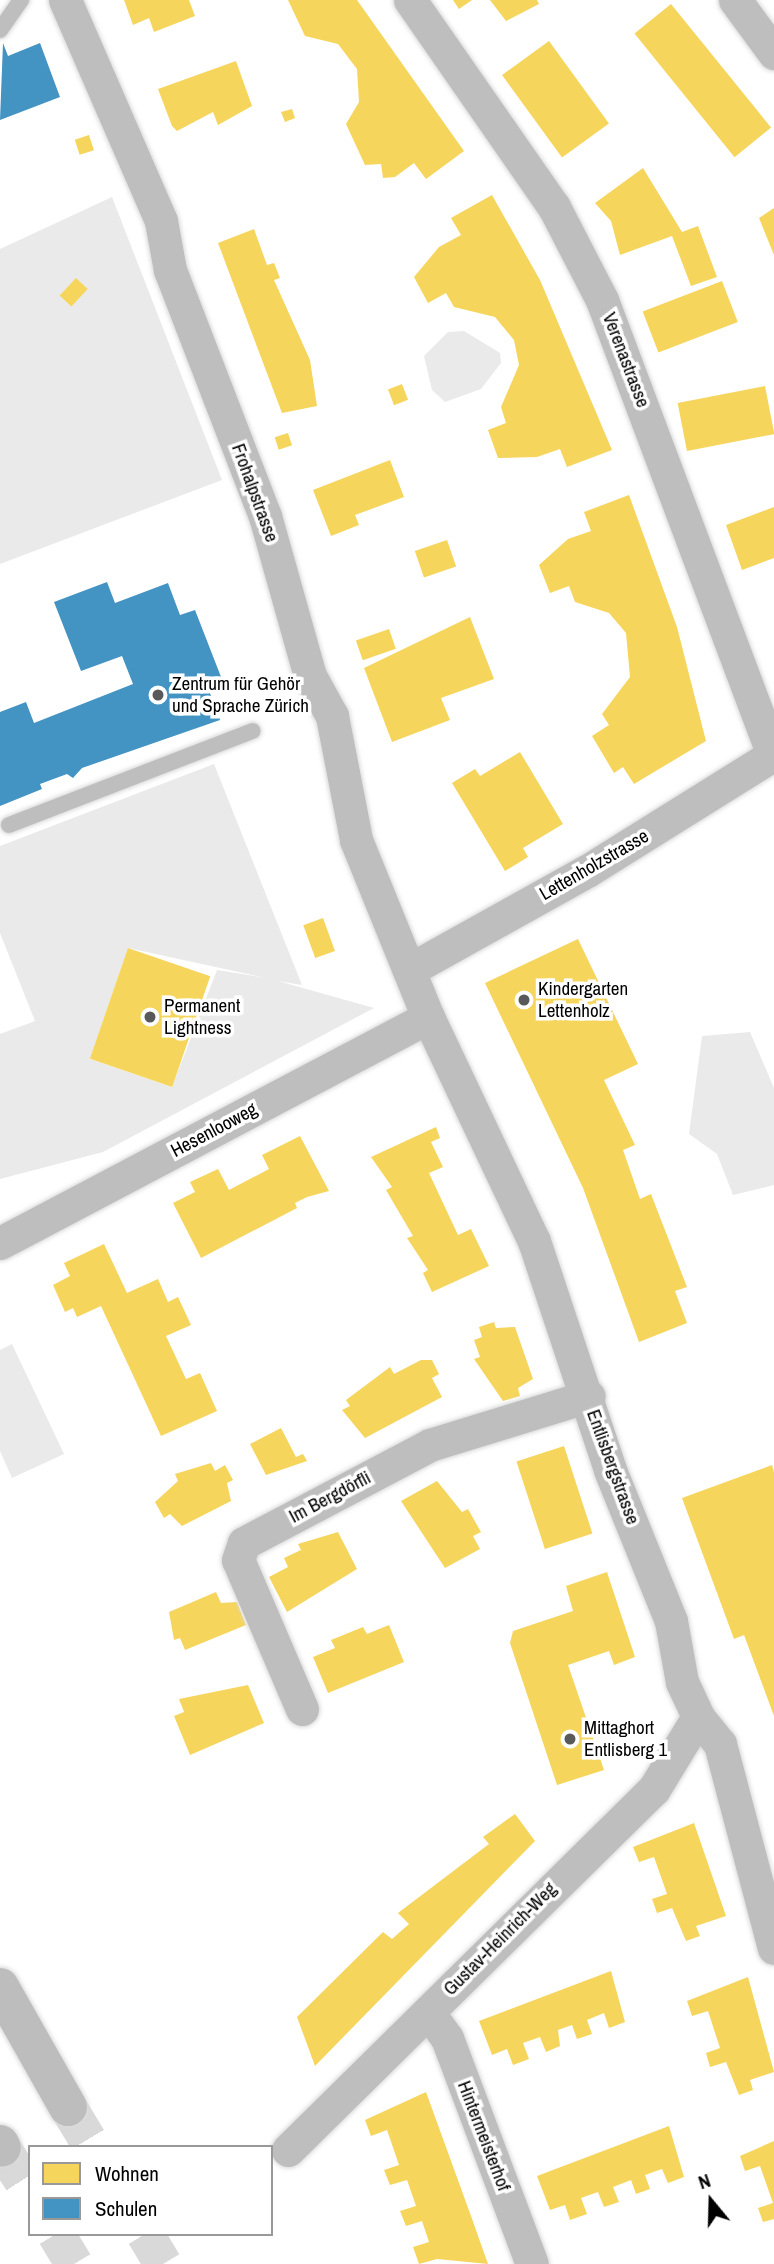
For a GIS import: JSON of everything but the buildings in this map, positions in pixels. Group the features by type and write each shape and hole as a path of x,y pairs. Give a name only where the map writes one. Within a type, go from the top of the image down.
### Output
{"highway":[{"path":"0,1987 68,2107"}],"street":[{"name":"Frohalpstrasse","path":"65,0 110,115 133,148 161,221 170,270 265,516 310,676 332,716 356,840 419,994"},
{"name":"Verenastrasse","path":"410,0 554,207 602,300 774,754"},
{"path":"736,0 774,53"},
{"name":"Lettenholzstrasse","path":"419,994 587,871 774,754"},
{"name":"Hesenlooweg","path":"0,1243 419,994"},
{"name":"Entlisbergstrasse","path":"419,994 534,1241 589,1396 610,1470 671,1620 681,1678 698,1717 720,1744 737,1796 757,1901 774,1948"},
{"name":"Im Bergdörfli","path":"302,1709 237,1560 244,1543 430,1445 589,1396"},
{"name":"Gustav-Heinrich-Weg","path":"288,2150 654,1789 698,1717"},
{"name":"Hintermeisterhof","path":"428,2012 447,2038 532,2264"}],"lane":[{"path":"0,30 21,0"},
{"path":"9,825 253,731"}],"shaded area":[{"path":"112,197 222,480 0,564 0,249"},
{"path":"464,331 500,353 501,363 481,389 445,402 432,390 424,356 448,332"},
{"path":"214,764 302,985 278,981 374,1008 103,1152 0,1179 0,1034 35,1021 0,933 0,846","holes":["128,948 266,978 217,970 172,1087 90,1059"]},
{"path":"750,1032 774,1088 774,1185 733,1195 717,1154 689,1134 702,1036"},
{"path":"12,1344 64,1454 12,1478 0,1451 0,1350"}],"tunnel":[{"path":"68,2107 91,2145"},
{"path":"2,2148 28,2189"},
{"path":"57,2236 74,2264"},
{"path":"146,2236 163,2264"}],"place":[{"name":"Zentrum für Gehör und Sprache Zürich","path":"158,695"},
{"name":"Kindergarten Lettenholz","path":"524,1000"},
{"name":"Permanent Lightness","path":"150,1017"},
{"name":"Mittaghort Entlisberg 1","path":"570,1739"}]}
